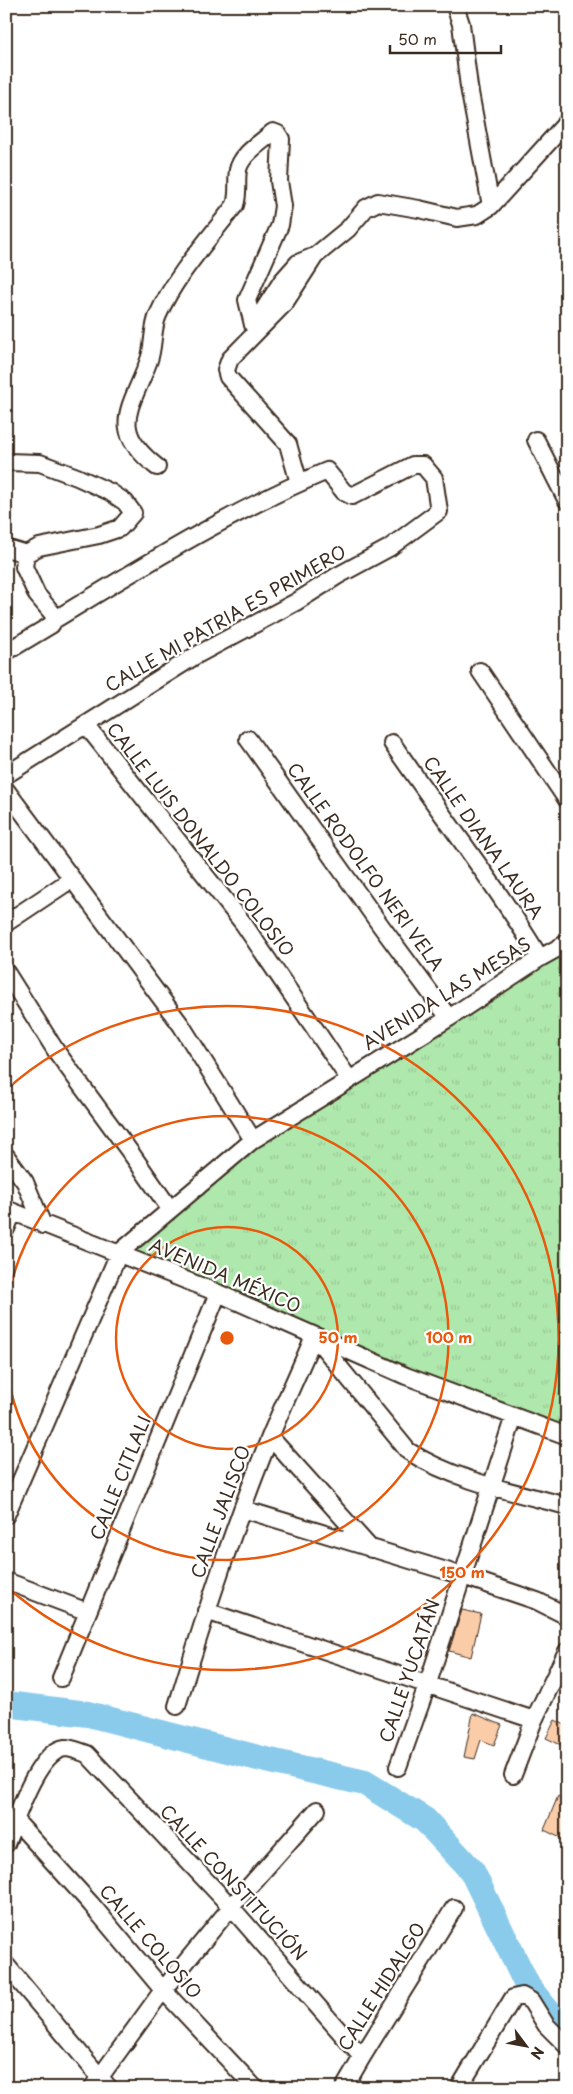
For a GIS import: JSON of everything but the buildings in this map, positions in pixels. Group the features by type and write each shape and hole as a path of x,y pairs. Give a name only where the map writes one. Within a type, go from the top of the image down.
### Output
{"street":[{"path":"455,6 460,24 491,206"},
{"path":"6,652 51,626 54,620 177,544 299,483 288,444 228,377 226,370 230,359 255,328 282,281 298,263 315,256 348,229 366,208 378,202 456,218 477,216 491,206 567,122"},
{"path":"157,467 136,449 127,428 128,414 150,357 156,317 169,291 235,205 238,195 238,169 244,157 273,132 278,134 281,139 279,181 283,206 280,225 247,300 255,328"},
{"path":"536,440 552,475 567,500"},
{"path":"6,462 40,463 77,477 110,492 125,502 133,513 120,528 99,535 39,547 26,554 6,548"},
{"name":"CALLE MI PATRIA ES PRIMERO","path":"6,775 195,656 296,602 337,576 389,548 439,511 434,478 423,465 413,465 352,496 344,492 327,471 299,483"},
{"path":"26,554 24,567 37,595 53,614 54,620"},
{"path":"480,671 567,800"},
{"name":"CALLE LUIS DONALDO COLOSIO","path":"86,726 243,923 349,1079"},
{"name":"CALLE RODOLFO NERI VELA","path":"248,739 449,1018"},
{"name":"CALLE DIANA LAURA","path":"392,743 437,809 514,914 540,958"},
{"path":"6,790 181,1026 253,1140"},
{"path":"6,923 72,879"},
{"name":"AVENIDA LAS MESAS","path":"170,1210 253,1140 449,1018 540,958 567,943"},
{"path":"6,972 56,1051 170,1210 119,1253 6,1516"},
{"path":"6,1156 25,1182 44,1225"},
{"path":"6,1229 10,1210"},
{"name":"AVENIDA MÉXICO","path":"10,1210 218,1293 406,1376 567,1436"},
{"name":"CALLE CITLALI","path":"61,1678 218,1293"},
{"path":"314,1336 408,1451 428,1464 491,1486 567,1506"},
{"name":"CALLE JALISCO","path":"177,1706 206,1611 243,1509 270,1437 314,1336"},
{"name":"CALLE YUCATÁN","path":"398,1767 428,1683 514,1416"},
{"path":"270,1437 372,1549"},
{"path":"243,1509 463,1576 537,1601 567,1616"},
{"path":"6,1581 88,1612"},
{"path":"206,1611 428,1683 534,1720"},
{"path":"512,1775 534,1720 567,1651"},
{"name":"CALLE CONSTITUCIÓN","path":"16,1821 41,1766 55,1751 67,1748 87,1754 231,1907 362,2056"},
{"path":"6,1965 101,2084 163,1990 231,1907 317,1810"},
{"path":"6,1844 16,1821"},
{"name":"CALLE COLOSIO","path":"16,1821 91,1904 163,1990 255,2088"},
{"name":"CALLE HIDALGO","path":"344,2088 454,1908"},
{"path":"459,2088 512,1998 522,1996 531,2001 546,2025 567,2046"}],"green space":[{"path":"567,943 567,1436 119,1253 253,1140"}],"waterway":[{"path":"6,1704 88,1714 266,1760 365,1783 425,1820 472,1871 528,1987 567,2035"}]}
